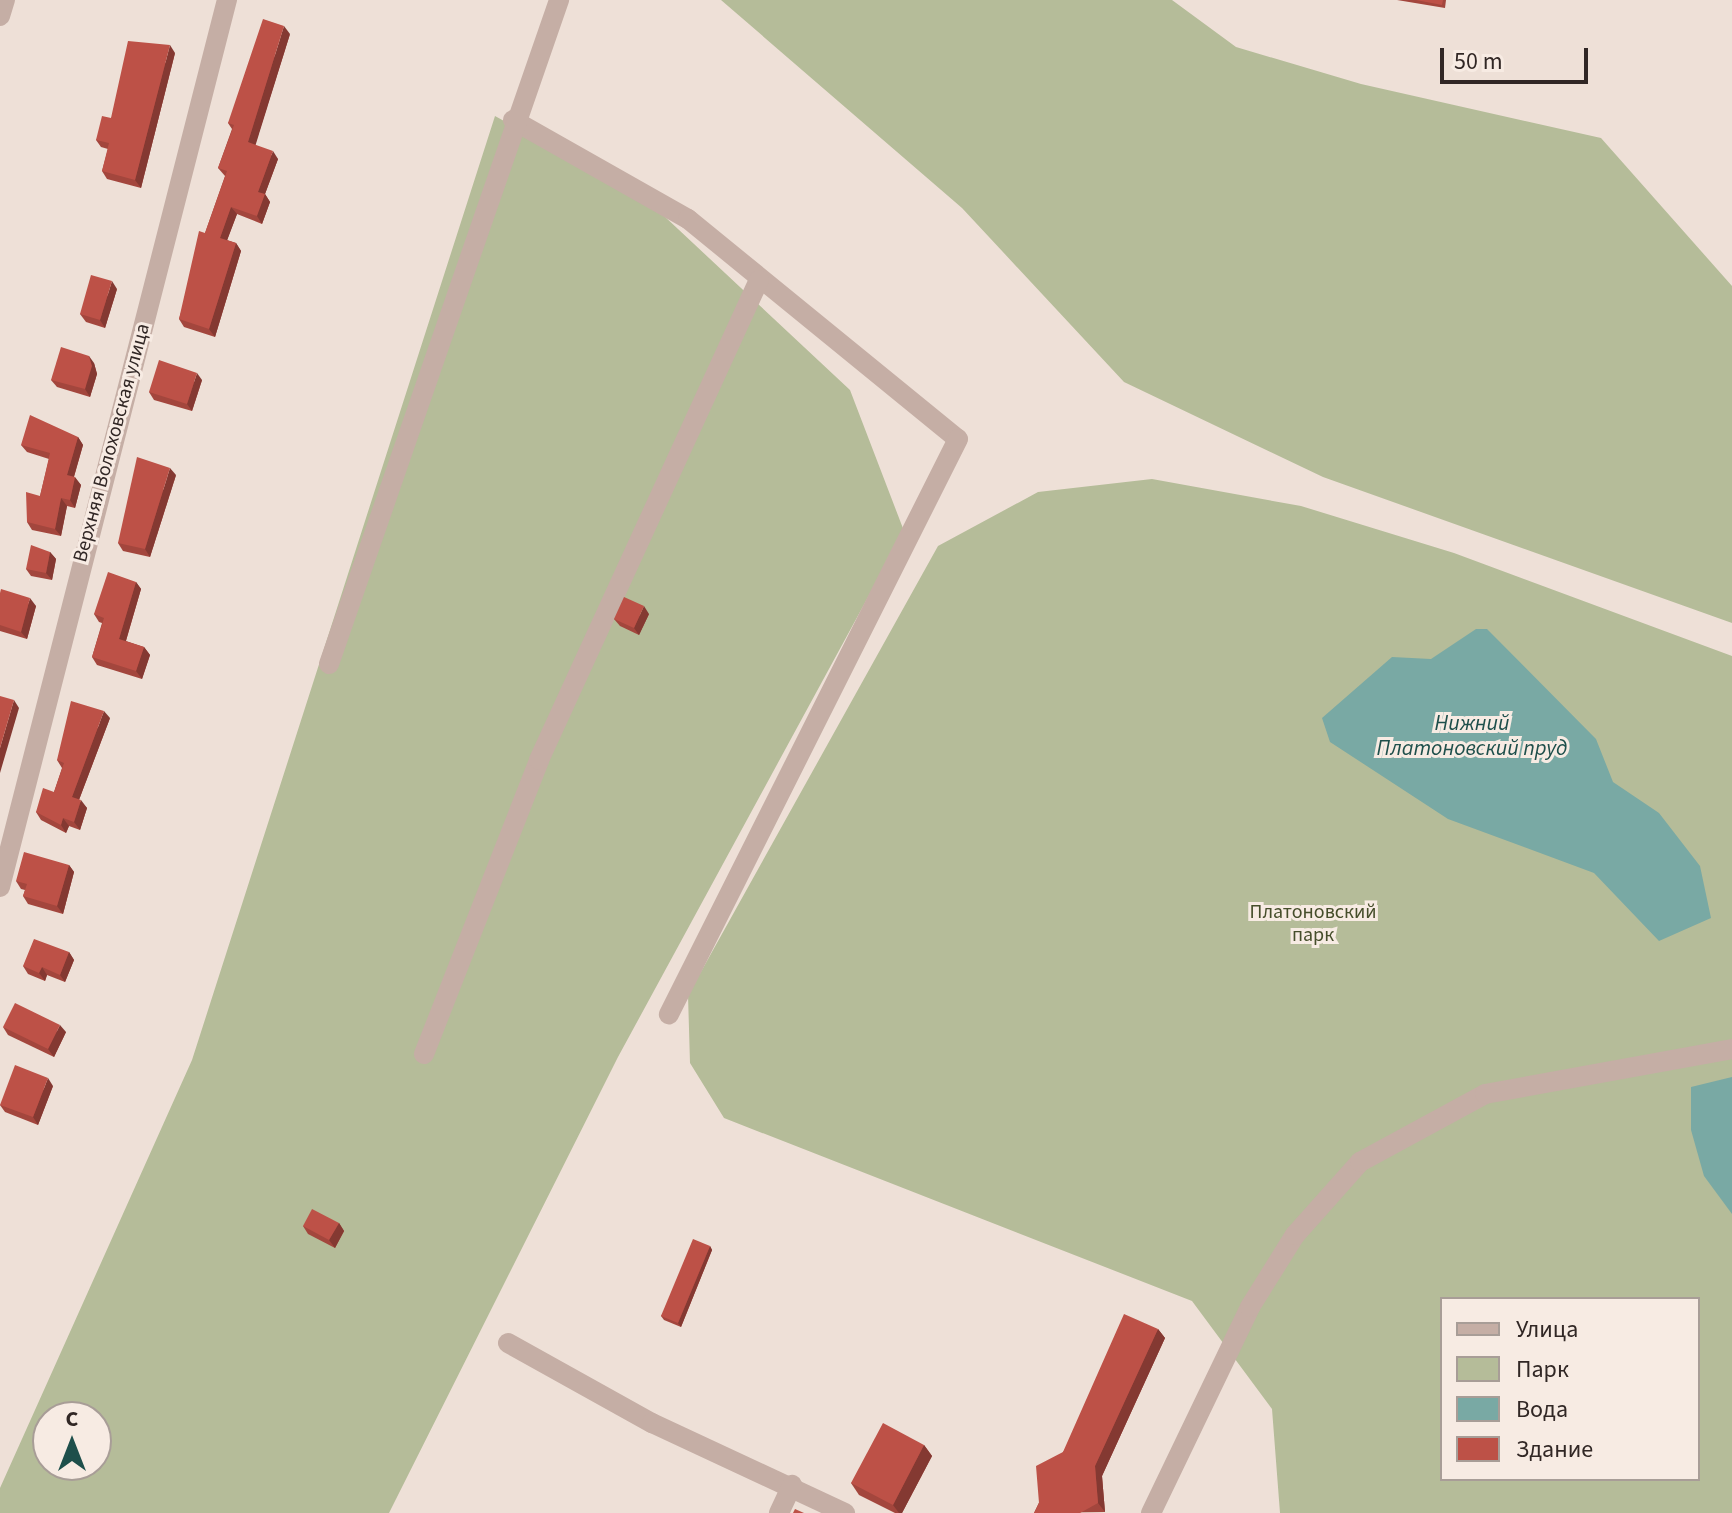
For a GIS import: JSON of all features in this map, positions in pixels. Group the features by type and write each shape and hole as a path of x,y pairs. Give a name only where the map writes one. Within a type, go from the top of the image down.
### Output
{"street":[{"path":"0,16 5,0"},
{"name":"Верхняя Волоховская улица","path":"0,887 227,0"},
{"path":"329,664 513,120 559,0"},
{"path":"513,120 631,180 741,257 759,280 958,439 669,1014"},
{"path":"424,1054 539,760 759,280"},
{"path":"1151,1513 1250,1307 1295,1235 1360,1162 1485,1094 1732,1049"},
{"path":"508,1343 652,1423 792,1485 845,1513"},
{"path":"779,1513 792,1485"}],"green space":[{"path":"721,0 1172,0 1236,47 1361,84 1601,138 1732,286 1732,623 1323,477 1124,382 962,208"},
{"path":"495,116 647,200 850,390 904,531 618,1057 389,1513 0,1513 0,1488 32,1417 32,1481 112,1481 112,1401 39,1401 192,1060"},
{"name":"Платоновский парк","path":"1152,479 1301,506 1454,553 1732,656 1732,1513 1280,1513 1272,1409 1192,1301 724,1118 690,1063 688,995 938,546 1038,492"}],"water":[{"name":"Нижний Платоновский пруд","path":"1476,629 1487,629 1596,739 1613,782 1659,813 1700,866 1711,918 1659,941 1594,873 1448,819 1330,742 1322,718 1392,657 1431,659"},
{"path":"1732,1077 1732,1214 1704,1176 1691,1130 1691,1087"}],"building":[{"path":"1416,0 1443,0 1442,5"},
{"path":"263,19 284,26 248,142 273,151 258,192 265,194 257,216 231,207 220,238 236,243 209,329 179,319 199,231 205,233 227,171 218,168 234,125 228,123"},
{"path":"128,41 170,45 135,180 102,171 109,143 96,140 102,116 111,118"},
{"path":"91,275 112,281 100,320 80,314"},
{"path":"61,347 89,356 92,366 85,389 51,380"},
{"path":"159,360 197,373 187,404 149,392"},
{"path":"30,415 78,437 67,475 75,477 70,500 61,498 55,529 27,522 26,492 40,496 50,453 21,445"},
{"path":"137,457 170,468 145,549 118,543"},
{"path":"31,545 50,552 46,573 26,569"},
{"path":"108,572 136,582 119,639 144,647 136,671 92,657 104,618 94,614"},
{"path":"1,589 30,598 21,632 0,625"},
{"path":"624,597 644,606 634,628 614,619"},
{"path":"0,696 14,700 0,748"},
{"path":"71,701 104,711 72,797 81,800 74,822 63,818 61,825 36,812 43,788 54,792 64,763 57,760"},
{"path":"24,852 69,865 57,906 23,896 27,884 16,881"},
{"path":"34,939 69,952 60,975 42,967 39,973 23,966"},
{"path":"15,1003 60,1025 48,1049 3,1027"},
{"path":"15,1065 48,1078 33,1117 0,1105"},
{"path":"312,1209 339,1223 329,1240 303,1226"},
{"path":"693,1239 710,1246 678,1323 661,1316"},
{"path":"1124,1314 1158,1329 1095,1466 1098,1503 1080,1513 1034,1513 1039,1503 1036,1466 1063,1452"},
{"path":"883,1423 924,1445 893,1505 851,1483"}]}
